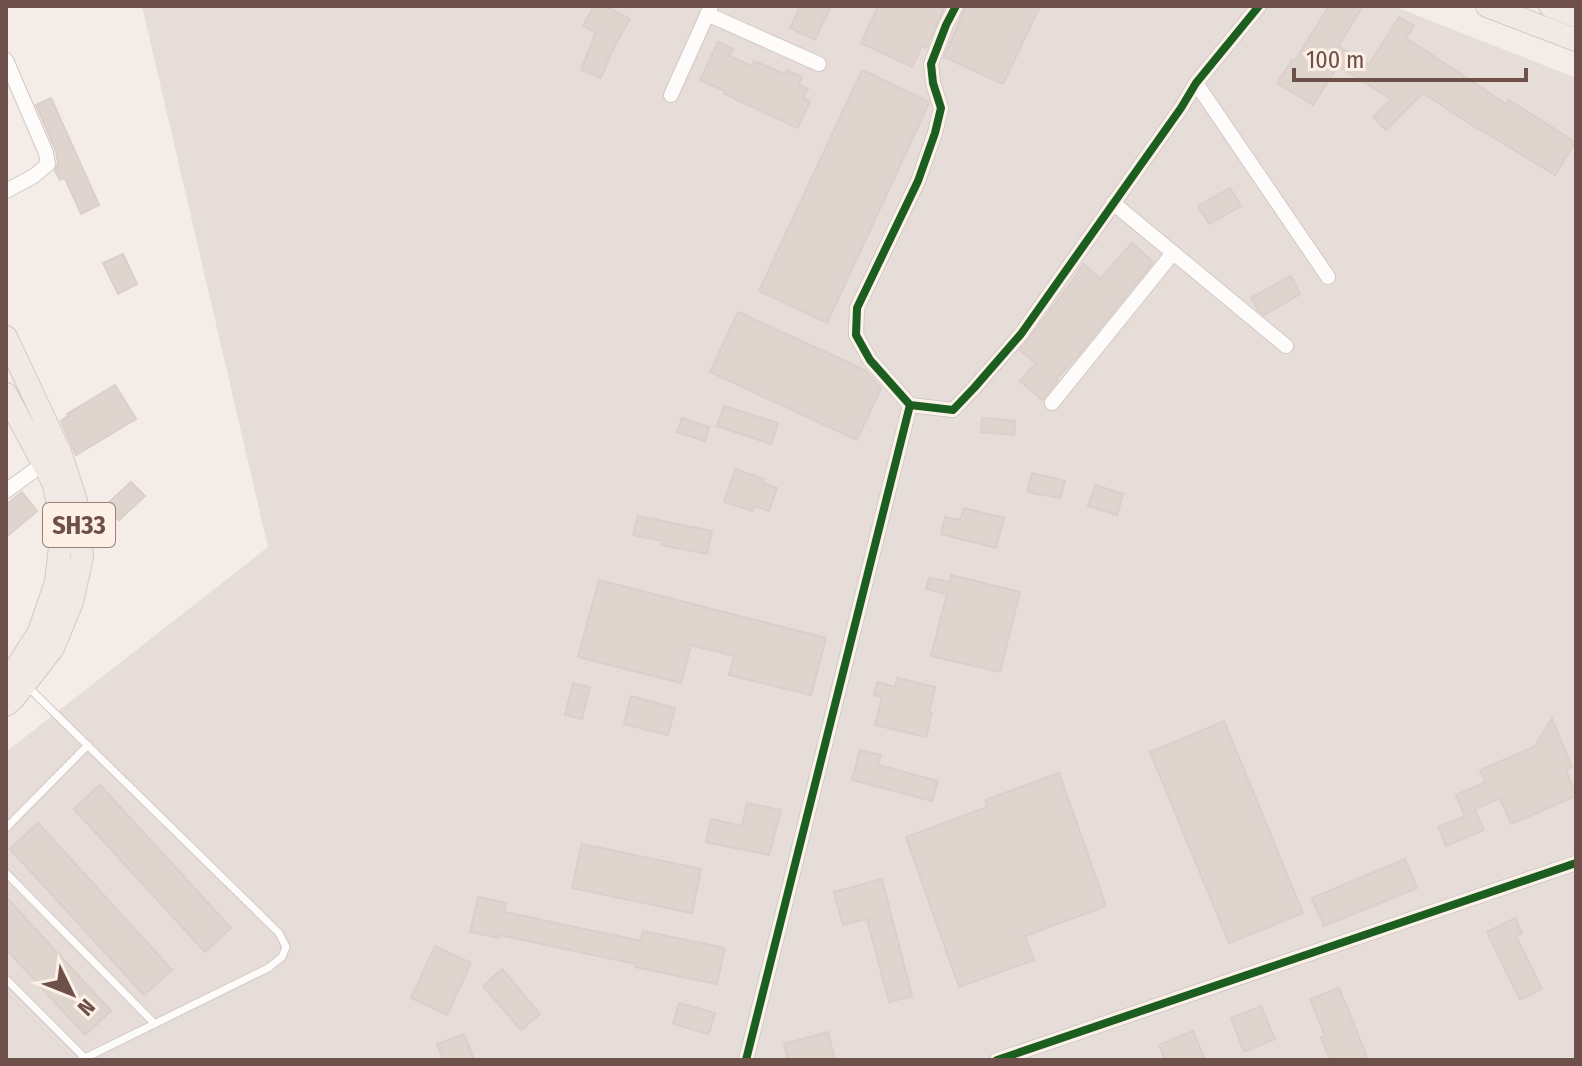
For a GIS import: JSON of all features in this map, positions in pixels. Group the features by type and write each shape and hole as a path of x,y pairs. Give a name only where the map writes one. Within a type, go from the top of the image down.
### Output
{"main road":[{"path":"1487,6 1576,40"},
{"path":"1550,6 1576,16"},
{"name":"SH33","path":"6,337 60,452 76,501 82,557 72,602 53,648 15,679"},
{"name":"SH33","path":"6,394 54,484 62,530 56,582 39,632 15,679 6,705"}],"street":[{"path":"956,6 931,64 941,108 935,133 918,181 857,308 856,335 870,360 910,405 953,410 1021,334 1196,83 1259,6"},
{"path":"671,95 709,10 819,64"},
{"path":"6,60 48,164 34,176 6,191"},
{"path":"1196,83 1328,277"},
{"path":"1113,203 1286,346"},
{"path":"1052,403 1173,253"},
{"path":"746,1060 910,405"},
{"path":"6,491 43,464"},
{"path":"997,1060 1576,863"}],"lane":[{"path":"6,979 83,1059 268,968 282,957 286,947 279,933 88,745 15,679"},
{"path":"6,828 88,745"},
{"path":"6,873 155,1024"}],"shaded area":[{"path":"142,6 1393,6 1576,78 1576,1060 6,1060 6,752 268,547"}],"building":[{"path":"594,6 605,6 630,19 601,78 581,70 596,33 583,26"},
{"path":"800,6 831,6 815,40 790,28"},
{"path":"878,6 945,6 926,48 922,46 912,67 861,43"},
{"path":"966,6 1040,6 1003,84 944,57"},
{"path":"1329,6 1363,6 1338,46 1369,65 1399,17 1414,26 1406,38 1506,104 1509,100 1575,142 1555,175 1423,93 1386,130 1373,117 1391,99 1338,66 1313,105 1277,83"},
{"path":"718,42 733,49 729,56 752,66 754,61 785,74 787,70 802,77 799,85 808,89 803,98 810,101 798,128 700,80"},
{"path":"862,70 929,103 827,323 759,291"},
{"path":"51,98 99,205 81,214 65,178 60,180 55,171 58,163 56,151 36,105"},
{"path":"1230,188 1241,206 1209,224 1198,206"},
{"path":"1132,243 1153,262 1042,400 1020,381 1036,363 1020,350 1083,264 1100,279"},
{"path":"123,254 137,284 118,294 103,263"},
{"path":"1291,276 1300,294 1264,315 1251,298"},
{"path":"738,312 865,370 881,388 857,440 710,372"},
{"path":"115,385 136,419 76,455 61,421 67,414"},
{"path":"724,406 778,423 771,444 717,426"},
{"path":"682,418 709,427 705,441 677,432"},
{"path":"982,418 1015,421 1014,435 981,432"},
{"path":"735,469 764,479 762,483 777,488 769,511 755,506 753,511 724,502"},
{"path":"1032,473 1065,481 1060,498 1027,492"},
{"path":"131,482 145,496 119,520 105,506"},
{"path":"1095,485 1123,494 1117,515 1088,506"},
{"path":"22,492 37,511 6,537 6,505"},
{"path":"964,508 1004,518 996,548 941,534 945,517 960,520"},
{"path":"638,516 712,531 707,554 662,545 663,541 633,535"},
{"path":"951,575 1020,592 1000,672 931,656 947,594 926,589 929,578 950,582"},
{"path":"599,580 826,638 811,695 729,675 734,656 691,645 681,683 578,657"},
{"path":"897,678 935,687 926,737 875,725 882,697 874,695 877,682 895,687"},
{"path":"573,683 590,687 582,719 565,715"},
{"path":"631,696 675,708 668,735 624,724"},
{"path":"1552,719 1572,767 1566,770 1576,796 1511,824 1500,798 1475,809 1484,830 1446,846 1438,827 1465,816 1456,795 1486,782 1480,770 1534,747"},
{"path":"1224,721 1303,913 1229,943 1150,752"},
{"path":"860,750 881,755 878,765 938,781 932,801 852,780"},
{"path":"1059,773 1106,906 1025,936 1034,960 959,987 906,837 987,807 985,800"},
{"path":"100,785 231,928 205,952 74,809"},
{"path":"747,803 781,810 769,855 706,842 711,819 742,826"},
{"path":"38,823 172,970 144,995 10,849"},
{"path":"582,844 701,869 692,913 572,888"},
{"path":"1405,859 1417,888 1324,926 1312,898"},
{"path":"882,879 912,996 889,1002 867,919 843,925 834,892"},
{"path":"6,897 111,1011 85,1035 6,949"},
{"path":"478,897 506,903 504,912 641,941 643,931 725,948 717,984 499,935 499,938 470,932"},
{"path":"1515,918 1522,933 1516,936 1542,989 1520,1000 1487,932"},
{"path":"435,946 471,963 447,1015 411,998"},
{"path":"502,969 540,1014 521,1030 483,986"},
{"path":"1339,988 1368,1060 1330,1060 1321,1037 1325,1036 1310,999"},
{"path":"679,1003 715,1013 709,1034 673,1024"},
{"path":"1261,1006 1275,1039 1244,1052 1231,1018"},
{"path":"1193,1031 1205,1060 1165,1060 1159,1045"},
{"path":"828,1032 835,1060 788,1060 784,1044"},
{"path":"464,1034 474,1060 443,1060 437,1044"}],"cycle path":[{"path":"956,6 931,64 941,108 935,133 918,181 857,308 856,335 870,360 910,405 953,410 1021,334 1196,83 1259,6"},
{"path":"746,1060 910,405"},
{"path":"997,1060 1576,863"}]}
